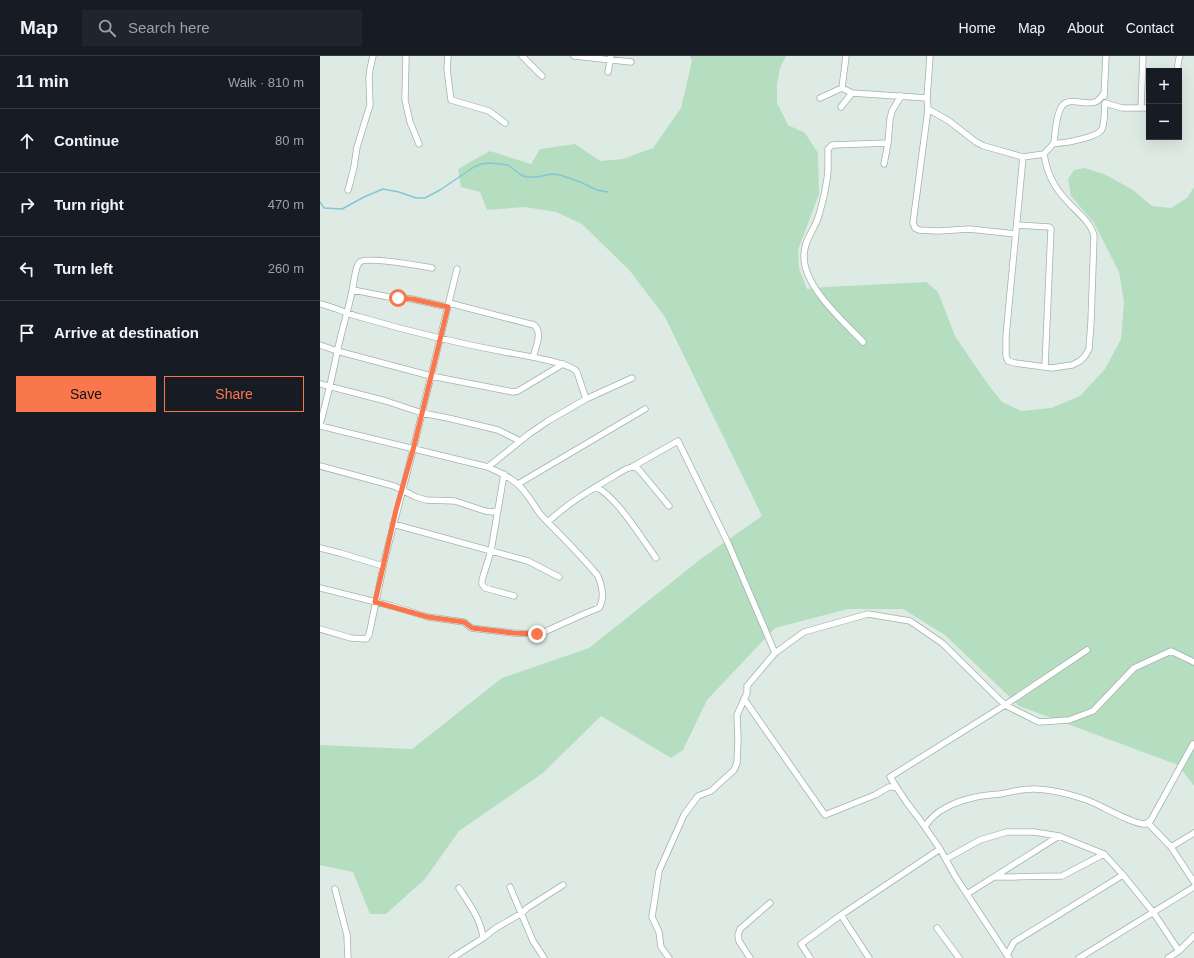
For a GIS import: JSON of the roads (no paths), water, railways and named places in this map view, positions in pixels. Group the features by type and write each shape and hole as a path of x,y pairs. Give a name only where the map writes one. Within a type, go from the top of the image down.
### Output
{"street":[{"path":"348,190 357,147 370,105 370,69 373,56"},
{"path":"406,56 405,100 410,122 419,144"},
{"path":"448,56 447,68 451,100 488,112 505,123"},
{"path":"522,56 542,76"},
{"path":"574,56 611,58 631,62"},
{"path":"842,88 846,56"},
{"path":"930,56 926,98 928,109 913,223 915,228 919,230 938,231 969,229 1016,234"},
{"path":"1054,143 1060,144 1069,142 1099,133 1102,128 1105,103 1104,93 1106,56"},
{"path":"1140,108 1143,56"},
{"path":"1177,68 1180,56"},
{"path":"608,72 611,58"},
{"path":"842,88 852,94 926,98"},
{"path":"820,98 842,88"},
{"path":"928,109 949,120 976,142 984,146 1024,157 1044,154 1054,143 1058,114 1066,103 1095,102 1100,99 1104,93"},
{"path":"841,107 852,94"},
{"path":"884,164 892,111 902,96"},
{"path":"1105,103 1122,108 1146,108"},
{"path":"862,342 814,287 805,265 803,256 804,248 819,216 826,185 828,149 832,145 888,143"},
{"path":"1024,157 1006,336 1006,359 1015,363 1052,368 1072,365 1080,361 1086,356 1089,349 1092,322 1094,243 1093,232 1090,227 1052,182 1047,170 1044,154"},
{"path":"1017,225 1049,227 1051,229 1045,367"},
{"path":"320,588 428,617 464,622 472,628 513,633 537,634 544,632 599,608 601,605 602,593 598,576 539,513 526,493 518,484 504,474 488,467 446,456 413,450 320,425 359,262 400,262 432,268"},
{"path":"320,629 351,638 366,639 369,635 393,524 413,450 457,269"},
{"path":"353,290 448,305 534,325 538,328 539,332 533,357"},
{"path":"320,304 347,313 440,338 533,357 575,368 586,399"},
{"path":"320,345 337,351 431,376 512,392 518,392 563,364"},
{"path":"488,467 520,440 548,421 586,399 632,378"},
{"path":"320,384 422,413 498,430 520,440"},
{"path":"518,484 645,409"},
{"path":"548,522 557,513 596,487 678,441 728,543 775,653"},
{"path":"320,466 394,486 416,497 426,500 455,501 485,511 492,512 498,510"},
{"path":"632,467 637,468 640,471 669,506"},
{"path":"504,474 491,551 482,584 485,588 514,596"},
{"path":"596,487 616,504 656,558"},
{"path":"393,524 528,561 559,577"},
{"path":"320,548 383,566"},
{"path":"669,958 661,947 659,932 652,917 659,871 684,815 698,796 712,791 734,770 737,763 737,715 747,693 748,686 775,653 804,632 868,614 910,621 942,643 1005,705 1039,722 1070,720 1093,711 1134,668 1171,651 1194,662"},
{"path":"1008,956 955,876 940,849 890,777 1005,705 1087,650"},
{"path":"744,699 825,815 875,795 889,787 897,788"},
{"path":"925,827 929,820 936,814 963,800 977,796 1035,789 1066,794 1087,800 1143,825 1151,820 1193,744"},
{"path":"1148,823 1171,848 1194,882"},
{"path":"946,860 980,840 1007,832 1034,832 1059,836 1104,854 1124,875 1153,912 1179,951"},
{"path":"1171,848 1194,833"},
{"path":"967,894 1059,836"},
{"path":"810,958 801,944 841,915 940,849"},
{"path":"995,877 1062,876 1104,854"},
{"path":"1008,956 1014,942 1124,875"},
{"path":"452,958 563,885"},
{"path":"510,887 522,913 532,941 544,958"},
{"path":"1079,958 1194,887"},
{"path":"459,888 478,920 483,938"},
{"path":"335,889 347,935 348,958"},
{"path":"750,958 739,941 738,935 740,929 770,903"},
{"path":"841,915 869,958"},
{"path":"937,928 959,958"},
{"path":"1168,958 1179,951 1194,936"}],"waterway":[{"path":"320,202 324,208 342,209 383,189 399,192 416,198 425,198 440,190 474,167 481,164 490,163 508,165 526,177 537,177 552,174 560,175 597,190 608,192"}]}
